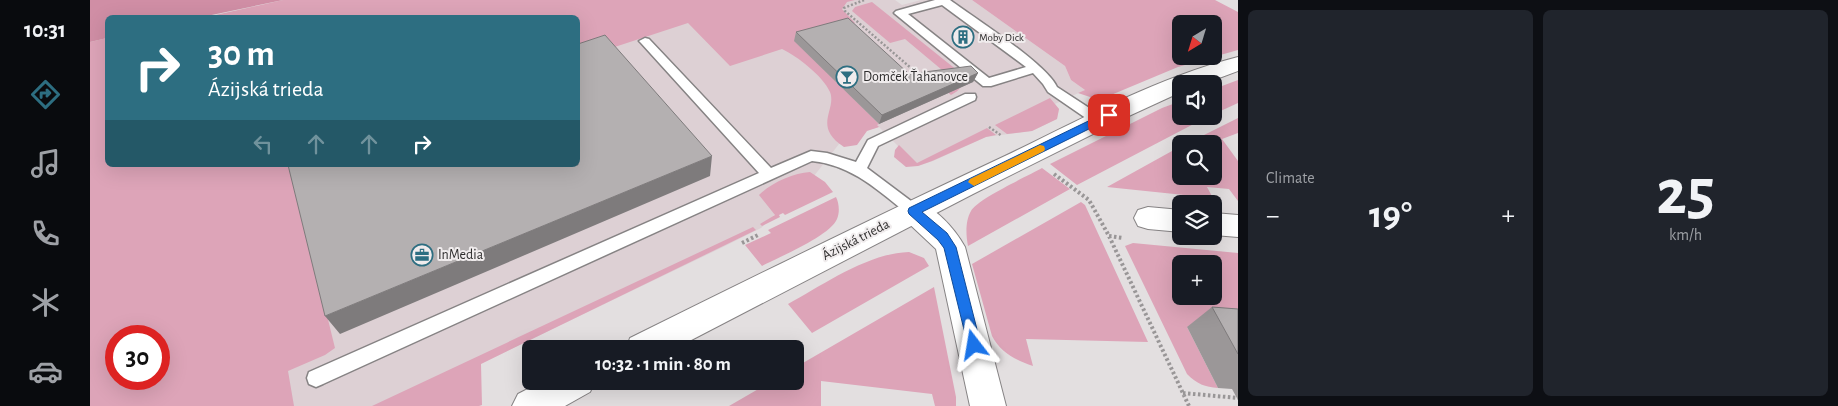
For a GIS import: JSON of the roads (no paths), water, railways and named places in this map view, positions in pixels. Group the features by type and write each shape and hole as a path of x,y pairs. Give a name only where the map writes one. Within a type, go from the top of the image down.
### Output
{"street":[{"name":"Ázijská trieda","path":"660,340 1098,120 1188,80 1238,64"},
{"path":"914,211 939,232 950,247 988,406"},
{"path":"1148,218 1172,220"},
{"path":"1222,225 1238,226"},
{"path":"530,406 561,390"}],"lane":[{"path":"1035,68 987,83 900,13 944,1 1035,68 1049,82 1052,89 1098,120"},
{"path":"645,41 768,174"},
{"path":"860,168 873,143 970,97"},
{"path":"316,378 811,156 829,156 860,168 914,211"}],"place":[{"name":"Moby Dick","path":"963,37"},
{"name":"Domček Ťahanovce","path":"847,77"},
{"name":"InMedia","path":"422,255"}]}
